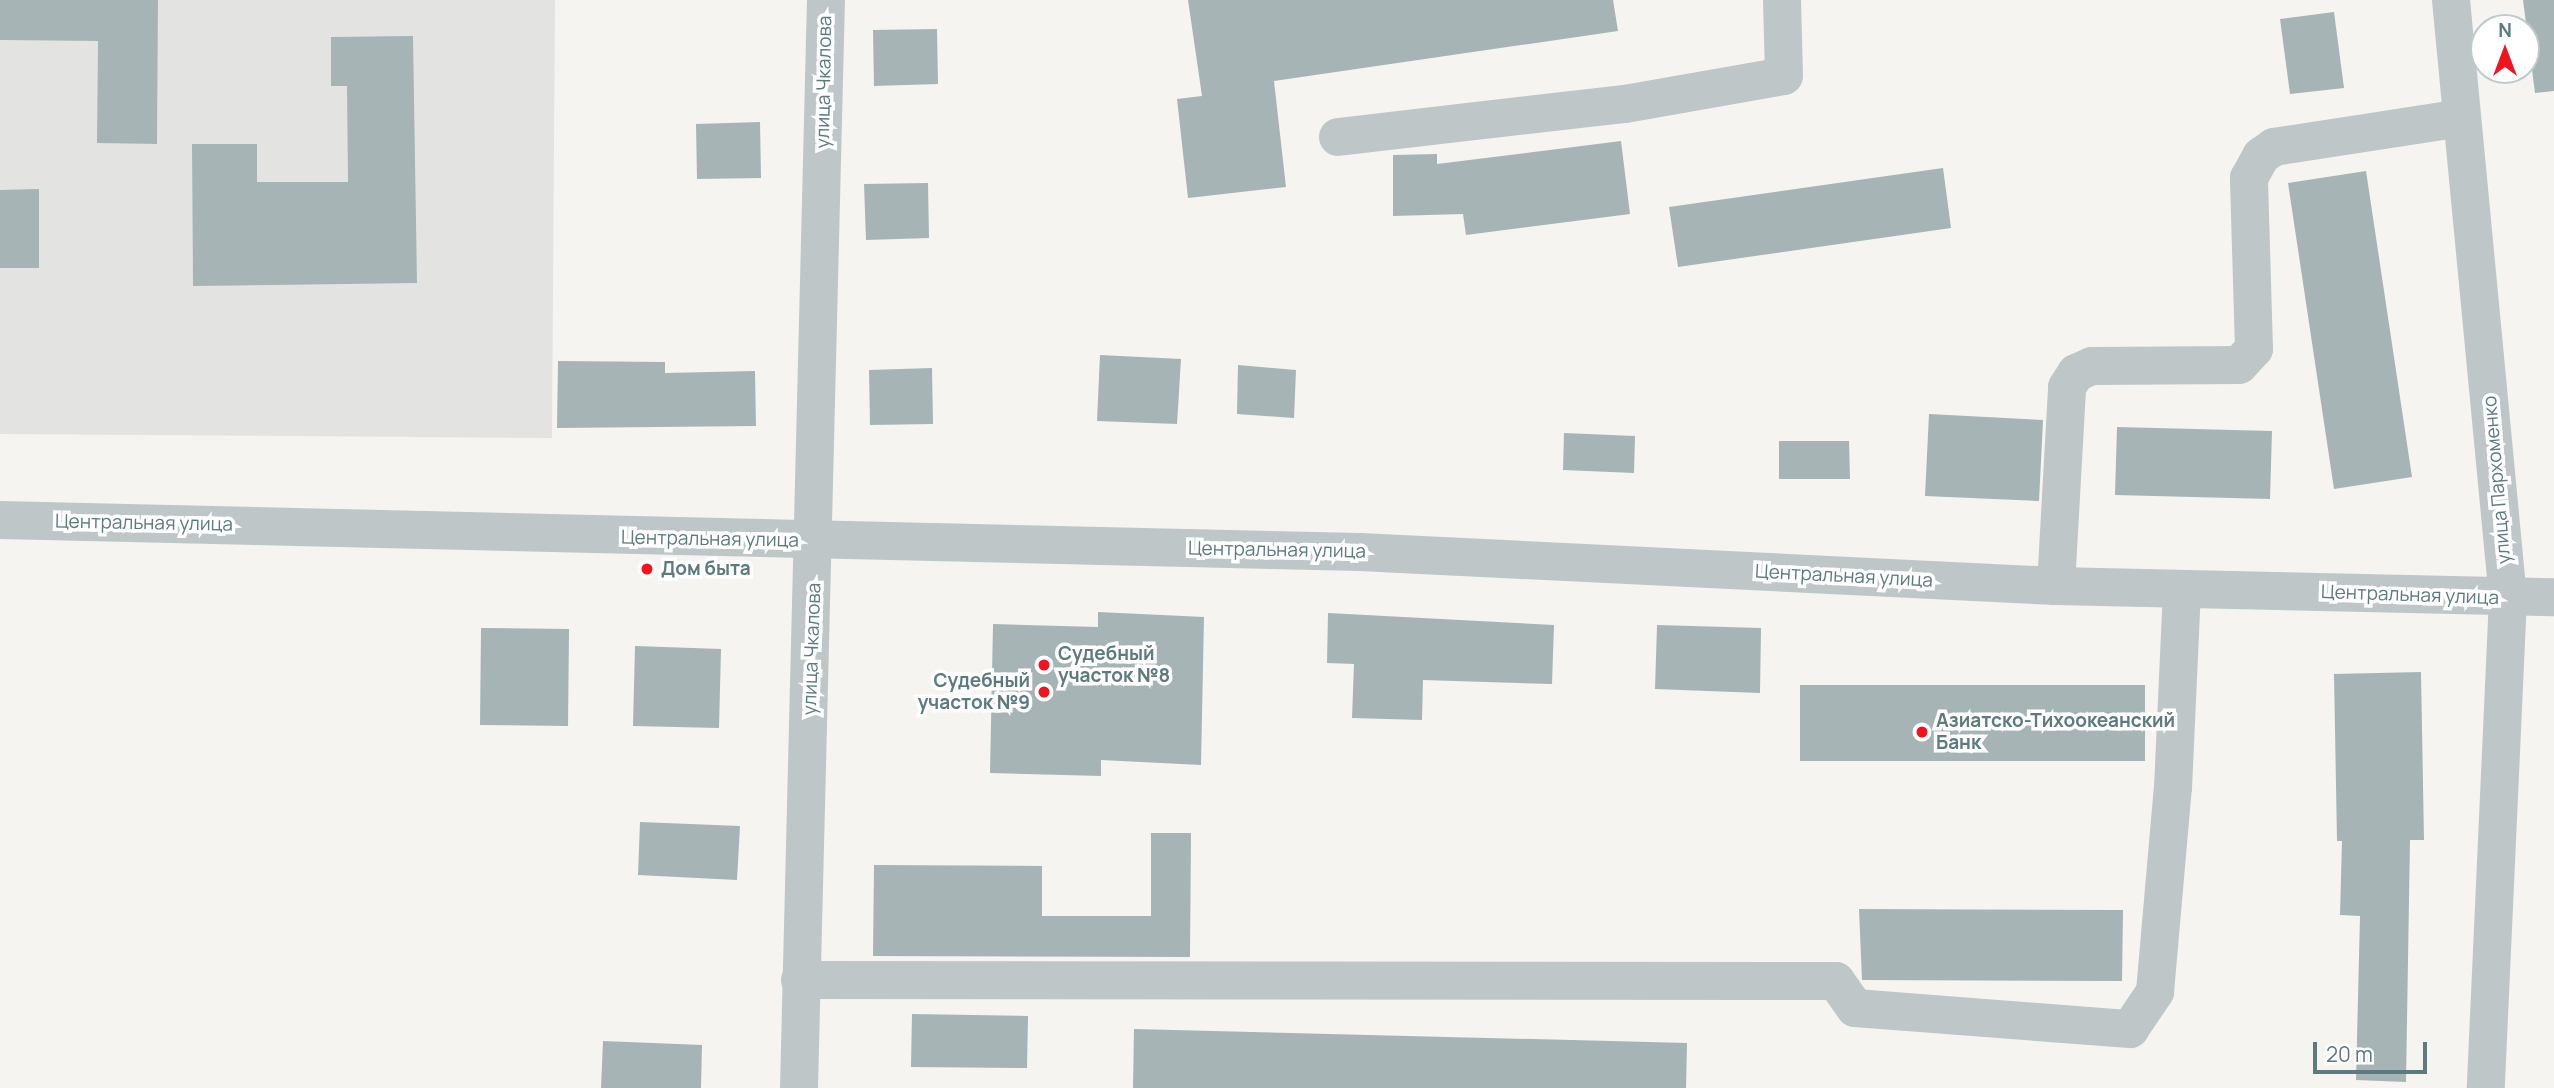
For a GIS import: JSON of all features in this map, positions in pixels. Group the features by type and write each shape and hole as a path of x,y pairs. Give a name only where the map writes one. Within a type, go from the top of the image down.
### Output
{"street":[{"name":"улица Чкалова","path":"799,1088 800,980 816,542 826,0"},
{"path":"1338,137 1625,104 1784,76 1782,0"},
{"name":"улица Пархоменко","path":"2451,0 2508,598 2486,1088"},
{"path":"2056,586 2067,387 2076,373 2092,366 2239,365 2254,349 2249,178 2261,156 2274,147 2462,118"},
{"name":"Центральная улица","path":"0,520 816,542 1360,552 2056,586 2554,597"},
{"path":"800,980 1836,981 1855,1008 2130,1029 2155,992 2173,788 2182,589"}],"shaded area":[{"path":"0,0 555,0 552,438 0,434"}],"building":[{"path":"0,0 158,0 157,144 97,143 98,41 0,40"},
{"path":"1188,0 1613,0 1618,31 1274,81 1286,187 1188,198 1177,99 1202,96"},
{"path":"2523,0 2554,0 2554,91 2535,93 2534,84 2540,84 2540,14 2525,14"},
{"path":"2334,12 2344,88 2290,94 2280,19"},
{"path":"937,29 938,84 874,86 873,30"},
{"path":"413,36 417,283 193,286 192,144 257,144 257,182 348,182 347,86 331,86 331,37"},
{"path":"760,122 761,178 697,179 696,124"},
{"path":"1621,141 1630,214 1466,235 1463,214 1393,216 1393,155 1437,154 1437,164"},
{"path":"1943,168 1951,228 1678,267 1669,207"},
{"path":"2366,171 2412,477 2334,489 2288,183"},
{"path":"928,183 929,238 866,240 864,184"},
{"path":"39,189 39,268 0,268 0,190"},
{"path":"1100,355 1181,359 1177,424 1097,421"},
{"path":"558,361 665,362 665,373 755,371 756,426 557,428"},
{"path":"1238,365 1296,370 1294,418 1237,414"},
{"path":"932,368 933,424 870,425 869,370"},
{"path":"1929,414 2043,420 2039,501 1925,496"},
{"path":"2117,427 2272,431 2270,499 2115,495"},
{"path":"1564,433 1635,436 1634,473 1563,470"},
{"path":"1779,441 1849,441 1850,479 1779,479"},
{"path":"1098,612 1204,617 1201,765 1101,760 1101,776 990,773 993,624 1098,627"},
{"path":"1328,613 1554,625 1552,684 1423,680 1422,720 1352,718 1354,664 1327,663"},
{"path":"1657,625 1761,628 1760,693 1655,689"},
{"path":"481,628 569,629 568,726 480,725"},
{"path":"635,646 721,649 719,728 633,726"},
{"path":"2421,672 2424,840 2410,840 2406,1082 2356,1080 2360,916 2340,915 2342,841 2337,841 2334,674"},
{"path":"1800,685 2145,685 2145,761 1800,761"},
{"path":"640,822 740,826 737,880 638,875"},
{"path":"1151,833 1191,833 1190,957 873,956 874,865 1042,866 1042,916 1151,916"},
{"path":"1859,909 2123,910 2122,981 1862,980"},
{"path":"912,1014 1028,1016 1027,1068 911,1067"},
{"path":"1134,1029 1687,1043 1686,1088 1133,1088"},
{"path":"603,1041 702,1045 701,1088 601,1088"}],"place":[{"name":"Дом быта","path":"647,569"},
{"name":"Судебный участок №8","path":"1044,665"},
{"name":"Судебный участок №9","path":"1044,692"},
{"name":"Азиатско-Тихоокеанский Банк","path":"1922,732"}]}
